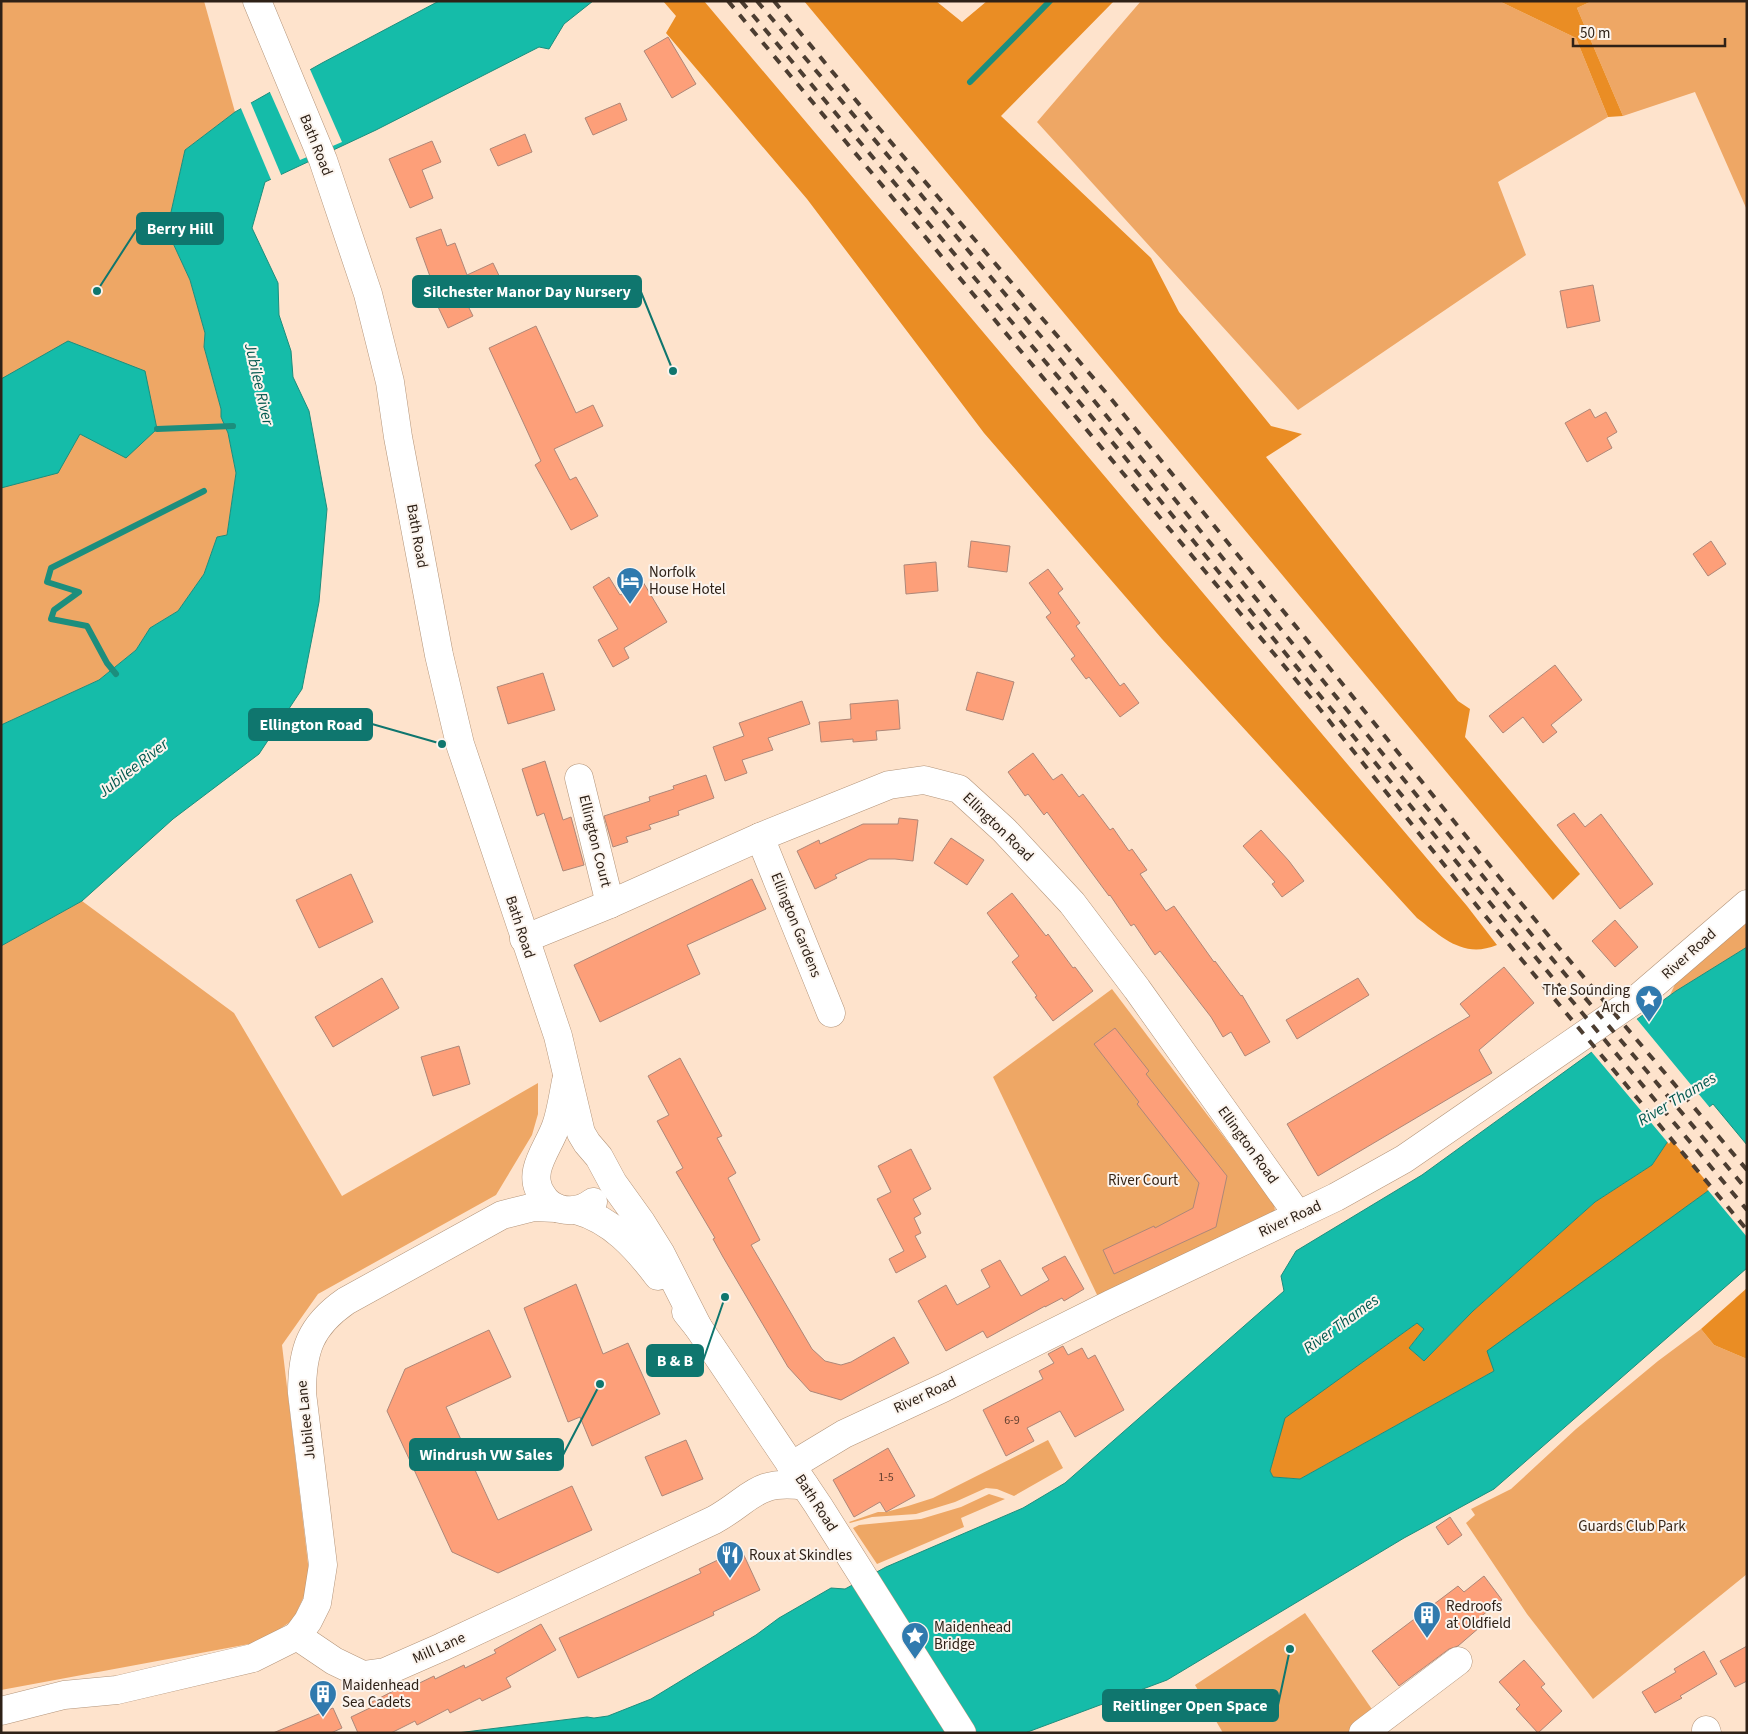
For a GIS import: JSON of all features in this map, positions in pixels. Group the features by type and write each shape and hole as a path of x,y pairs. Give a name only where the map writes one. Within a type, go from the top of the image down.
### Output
{"street":[{"name":"Bath Road","path":"257,1 324,160 368,294 390,382 398,437 439,655 460,744 558,1036 581,1133 661,1254 698,1327"},
{"name":"Ellington Court","path":"579,778 610,904"},
{"name":"Ellington Road","path":"524,939 610,904 760,837 890,785 924,780 959,789 1004,830 1072,903 1137,989 1298,1215"},
{"name":"Ellington Gardens","path":"760,837 831,1013"},
{"name":"River Road","path":"805,1486 844,1434 943,1388 1111,1304 1336,1197 1404,1159 1639,997 1747,904"},
{"name":"Bath Road","path":"567,1074 556,1126 540,1161 536,1182 543,1197 566,1209 596,1217 621,1234 646,1260 698,1327 805,1486 962,1733"},
{"path":"540,1161 554,1146 570,1142 578,1143 598,1158 604,1181 599,1194 590,1204 566,1209"},
{"name":"Jubilee Lane","path":"502,1215 526,1186 540,1161"},
{"name":"Jubilee Lane","path":"296,1636 308,1621 317,1603 323,1565 302,1393 302,1371 306,1350 313,1334 326,1317 346,1301 502,1215 534,1207 566,1209"},
{"name":"Mill Lane","path":"296,1636 334,1661 363,1675 384,1672 442,1647 714,1520 755,1492 773,1485 791,1484 805,1486"},
{"path":"1,1711 64,1695 117,1690 253,1658 296,1636"},
{"path":"1363,1733 1458,1660"}],"green space":[{"path":"1,1 204,1 235,112 185,150 169,221 172,241 190,280 205,333 204,347 221,409 221,417 228,433 236,473 227,535 217,537 204,574 178,611 150,628 136,650 99,680 1,725"},
{"path":"1141,1 1499,1 1576,38 1608,117 1498,182 1526,255 1298,410 1037,122"},
{"path":"1592,1 1747,1 1747,210 1695,92 1623,116 1577,8"},
{"path":"82,901 234,1013 342,1196 538,1083 538,1114 532,1135 496,1195 318,1294 282,1345 309,1572 304,1596 293,1620 260,1642 1,1690 1,946"},
{"path":"1747,916 1747,947 1670,995 1678,978"},
{"name":"River Court","path":"1112,989 1271,1199 1275,1209 1273,1216 1100,1301 993,1077"},
{"name":"Guards Club Park","path":"1701,1329 1714,1345 1747,1359 1747,1574 1593,1699 1527,1614 1466,1523 1475,1515 1471,1509 1511,1489 1576,1429 1658,1361"},
{"path":"1048,1440 1063,1468 1014,1496 997,1489 986,1488 955,1502 916,1514 872,1517 849,1522 878,1512 886,1512 933,1498"},
{"path":"989,1494 1005,1499 961,1518 964,1527 877,1564 853,1528 859,1525 921,1519 961,1507"},
{"path":"1305,1613 1376,1715 1354,1733 1223,1733 1195,1685"}],"shaded area":[{"path":"663,1 704,1 1467,906 1497,945 1485,949 1463,948 1444,939 1417,918 1162,639 984,433 807,199 666,33 676,16"},
{"path":"804,1 936,1 962,22 987,1 1114,1 1001,116 1151,258 1179,312 1271,426 1302,434 1266,457 1458,701 1470,709 1465,737 1580,874 1553,900"},
{"path":"1499,1 1592,1 1577,8 1623,116 1608,117 1576,38"},
{"path":"1670,1138 1712,1188 1682,1210 1494,1371 1300,1479 1273,1477 1270,1471 1284,1418 1417,1323 1424,1329 1409,1348 1424,1361 1473,1311 1595,1202 1652,1165"},
{"path":"1747,1288 1747,1359 1714,1345 1701,1329"}],"water":[{"name":"Jubilee River","path":"439,1 593,1 564,24 549,49 539,47 376,130 265,182 252,228 278,283 279,315 291,351 293,377 309,411 327,509 319,602 302,689 259,754 173,819 82,901 1,946 1,725 99,680 136,650 150,628 178,611 204,574 217,537 227,535 236,473 228,433 221,417 221,409 204,347 205,333 190,280 172,241 169,221 185,150 235,112"},
{"path":"68,341 145,371 157,429 126,458 80,434 58,473 1,488 1,379"},
{"name":"River Thames","path":"1747,947 1747,1145 1713,1104 1670,1138 1652,1165 1595,1202 1473,1311 1424,1361 1409,1348 1424,1329 1417,1323 1285,1418 1270,1471 1273,1477 1300,1479 1494,1371 1487,1351 1712,1188 1747,1154 1747,1268 1494,1489 1404,1538 1167,1680 1025,1733 457,1733 608,1716 651,1699 756,1635 779,1618 831,1588 845,1589 886,1567 1023,1508 1065,1483 1284,1291 1281,1276 1296,1251 1422,1175 1676,991"}],"pier":[{"path":"309,67 342,142 300,160 269,90"},
{"path":"250,101 282,177 272,182 240,106"},
{"path":"1635,1017 1711,1109 1672,1139 1669,1144 1590,1050"},
{"path":"1747,1152 1747,1237 1707,1189"}],"building":[{"path":"668,37 696,84 672,98 644,51"},
{"path":"620,103 627,120 593,135 585,118"},
{"path":"525,134 532,152 498,166 490,149"},
{"path":"432,141 441,162 422,170 433,198 410,208 389,159"},
{"path":"441,229 447,246 455,243 467,275 493,263 503,284 466,302 473,316 448,328 431,292 435,290 416,238"},
{"path":"1593,285 1600,321 1567,328 1560,291"},
{"path":"536,326 576,413 593,405 603,426 554,449 570,480 576,477 598,516 571,530 535,465 541,461 489,348"},
{"path":"1590,409 1595,418 1606,412 1617,432 1607,438 1612,448 1587,462 1565,423"},
{"path":"971,541 1010,546 1007,572 968,567"},
{"path":"1711,541 1726,564 1708,576 1693,554"},
{"path":"936,562 938,591 906,594 904,565"},
{"path":"1048,569 1063,589 1058,593 1080,623 1076,626 1120,686 1124,683 1139,703 1120,717 1089,677 1086,679 1071,659 1075,656 1046,617 1051,613 1029,583"},
{"name":"Norfolk House Hotel","path":"609,577 620,595 643,582 667,622 624,648 629,658 613,667 598,640 618,629 593,587"},
{"path":"1555,665 1582,700 1551,725 1557,732 1543,743 1523,717 1503,733 1489,716"},
{"path":"977,672 1014,682 1003,720 966,710"},
{"path":"543,673 555,710 508,724 497,687"},
{"path":"898,700 900,729 876,731 877,740 853,742 853,739 821,742 819,722 851,719 850,704"},
{"path":"802,701 810,724 768,738 773,750 742,760 747,773 725,781 713,747 744,736 739,723"},
{"path":"1033,753 1053,780 1062,774 1079,797 1083,794 1110,830 1113,828 1129,851 1132,849 1147,870 1140,874 1166,911 1174,906 1214,962 1242,995 1270,1042 1245,1056 1231,1032 1223,1037 1211,1017 1160,951 1155,955 1134,924 1131,926 1047,812 1044,815 1028,794 1025,796 1008,772"},
{"path":"545,761 563,820 571,817 584,865 563,871 544,813 537,816 522,769"},
{"path":"706,775 714,798 678,811 679,815 649,825 651,829 626,837 628,842 613,847 604,816 650,801 649,797 674,789 673,786"},
{"path":"1574,813 1585,827 1601,814 1653,884 1620,909 1557,825"},
{"path":"899,818 918,820 913,861 869,859 835,875 837,878 815,889 797,851 819,840 820,844 863,824 898,824"},
{"path":"1261,830 1304,881 1282,897 1272,884 1275,882 1243,846"},
{"path":"951,838 984,860 967,885 934,863"},
{"path":"351,874 373,922 319,948 296,900"},
{"path":"752,879 766,909 687,945 700,974 600,1022 574,965"},
{"path":"1012,893 1046,936 1048,934 1093,991 1053,1021 1012,962 1019,956 987,913"},
{"path":"1615,920 1638,947 1615,967 1592,941"},
{"path":"1504,967 1534,1003 1479,1050 1492,1073 1318,1176 1287,1124 1470,1016 1460,1004"},
{"path":"382,978 399,1008 333,1047 315,1017"},
{"path":"1358,978 1369,995 1297,1039 1286,1020"},
{"path":"1115,1028 1149,1071 1146,1074 1227,1176 1216,1227 1114,1274 1103,1250 1154,1226 1155,1228 1193,1208 1199,1183 1137,1104 1139,1102 1094,1044"},
{"path":"459,1046 470,1084 433,1096 421,1057"},
{"path":"680,1058 722,1136 717,1138 736,1173 728,1178 760,1240 751,1245 812,1349 825,1361 841,1365 851,1362 894,1337 909,1363 841,1400 810,1391 788,1367 723,1257 713,1239 715,1238 676,1172 683,1168 657,1121 669,1115 648,1076"},
{"path":"911,1149 931,1189 913,1199 921,1214 914,1218 921,1233 915,1236 926,1257 896,1273 889,1259 904,1251 877,1199 891,1192 878,1166"},
{"path":"1065,1256 1084,1289 1064,1301 1062,1298 1045,1306 987,1338 983,1331 946,1351 918,1301 946,1285 957,1305 990,1287 981,1270 1000,1260 1021,1296 1049,1280 1042,1268"},
{"path":"576,1284 603,1354 628,1343 660,1414 592,1446 580,1417 568,1422 524,1308"},
{"path":"489,1330 511,1377 446,1407 498,1520 572,1486 592,1530 498,1573 452,1552 387,1411 405,1369"},
{"path":"1063,1346 1068,1355 1082,1348 1088,1359 1095,1355 1124,1410 1075,1437 1060,1411 1027,1428 1034,1441 1006,1456 983,1410 1043,1379 1039,1371 1054,1363 1048,1354"},
{"path":"686,1440 703,1479 662,1496 645,1457"},
{"path":"888,1448 915,1496 886,1512 880,1502 854,1517 833,1480"},
{"path":"1450,1517 1462,1535 1448,1545 1436,1527"},
{"path":"741,1549 760,1590 713,1612 714,1615 578,1678 559,1638 701,1573 699,1569"},
{"name":"Redroofs at Oldfield","path":"1484,1576 1502,1600 1475,1621 1480,1627 1458,1646 1449,1649 1399,1686 1372,1651 1458,1586 1464,1592"},
{"path":"541,1624 556,1650 506,1678 511,1687 482,1701 480,1698 450,1713 448,1709 417,1725 415,1721 391,1733 358,1733 351,1717 372,1707 370,1703 401,1687 403,1691 434,1676 435,1679 464,1665 465,1668 496,1653 494,1650"},
{"path":"1747,1646 1747,1681 1735,1687 1720,1661"},
{"path":"1704,1651 1717,1674 1680,1696 1682,1698 1655,1713 1642,1692 1676,1672 1674,1669"},
{"path":"1524,1660 1545,1684 1541,1687 1562,1711 1538,1733 1516,1709 1520,1705 1499,1682"},
{"name":"Maidenhead Sea Cadets","path":"333,1708 342,1728 331,1733 273,1733"}],"waterway":[{"path":"970,82 1050,1"},
{"path":"157,429 233,426"},
{"path":"116,674 107,663 87,626 51,619 54,610 79,592 47,582 51,568 204,491"}],"railway":[{"path":"728,1 1311,698 1477,906 1747,1230"},
{"path":"741,1 1086,410 1486,898 1747,1210"},
{"path":"757,1 1055,353 1495,891 1747,1190"},
{"path":"774,1 878,127 1108,395 1504,883 1747,1170"}],"place":[{"name":"Berry Hill","path":"97,291"},
{"name":"Silchester Manor Day Nursery","path":"673,371"},
{"name":"Norfolk House Hotel","path":"630,605"},
{"name":"Ellington Road","path":"442,744"},
{"name":"The Sounding Arch","path":"1649,1023"},
{"name":"B & B","path":"725,1297"},
{"name":"Windrush VW Sales","path":"600,1384"},
{"name":"Roux at Skindles","path":"730,1579"},
{"name":"Redroofs at Oldfield","path":"1427,1639"},
{"name":"Reitlinger Open Space","path":"1290,1649"},
{"name":"Maidenhead Bridge","path":"915,1660"},
{"name":"Maidenhead Sea Cadets","path":"323,1718"}]}
